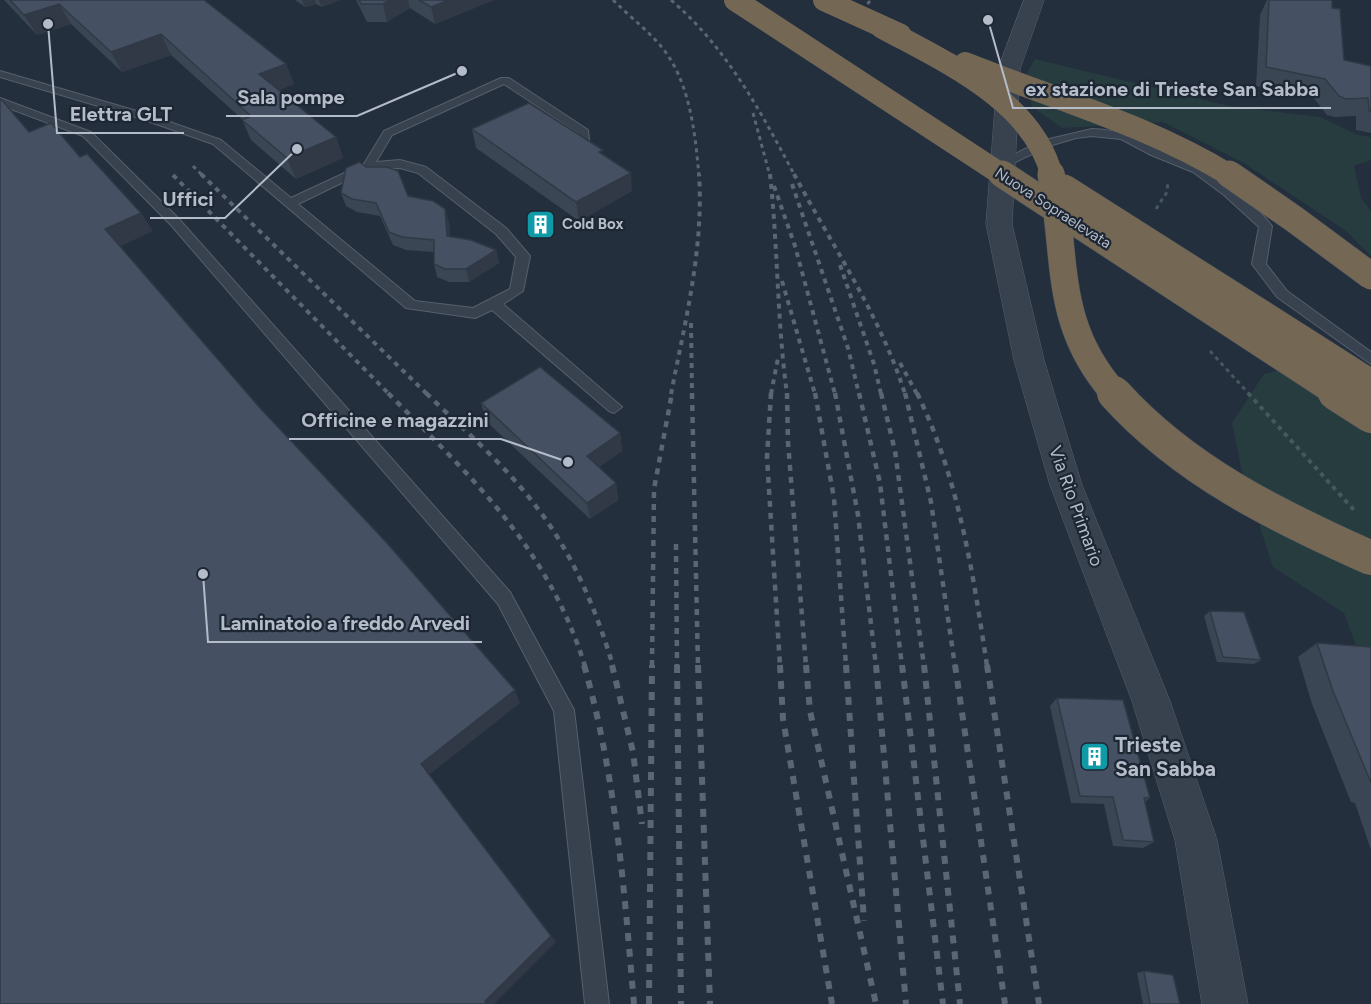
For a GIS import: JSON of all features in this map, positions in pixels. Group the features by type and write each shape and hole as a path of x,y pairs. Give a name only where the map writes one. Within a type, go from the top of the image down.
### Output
{"highway":[{"name":"Nuova Sopraelevata","path":"735,0 1371,416"},
{"name":"Nuova Sopraelevata","path":"768,0 1371,383"},
{"path":"824,0 881,27 984,70 1159,136 1221,169 1316,233 1371,276"},
{"path":"881,27 957,71 1003,104 1026,126 1040,146 1050,168 1065,296 1082,347 1116,395 1167,445 1220,483 1292,523 1371,558"}],"street":[{"name":"Via Rio Primario","path":"1034,0 1009,69 1001,164 999,224 1029,360 1066,485 1150,701 1196,840 1225,1004"}],"lane":[{"path":"0,74 143,116 217,142 411,305 475,313 516,291 523,256 501,231 422,170 400,164 368,166 290,203"},
{"path":"368,166 388,133 505,80 584,132 585,138 577,143"},
{"path":"0,101 87,134 175,222 504,598 564,710 597,1004"},
{"path":"1001,164 1052,140 1077,134 1102,133 1122,136 1159,155 1186,164 1207,176 1266,226 1259,264 1282,294 1371,359"},
{"path":"493,303 614,407"}],"green space":[{"path":"1035,59 1229,106 1320,117 1358,135 1371,137 1371,160 1354,166 1361,198 1371,211 1371,256 1346,231 1244,163 1163,122 1062,128 1032,107 1025,76"},
{"path":"1313,362 1371,370 1371,687 1344,613 1273,567 1242,472 1232,423 1264,374"}],"building":[{"path":"10,0 204,0 286,64 259,74 336,137 287,158 242,120 251,116 161,34 111,52 59,4 24,15"},
{"path":"359,0 390,0 383,4 361,4"},
{"path":"419,0 449,0 431,7"},
{"path":"1269,0 1332,0 1332,8 1340,9 1344,60 1371,66 1371,112 1368,98 1346,99 1339,96 1325,79 1266,67"},
{"path":"1,99 29,132 51,123 80,157 87,154 141,213 105,229 260,408 386,542 515,690 421,764 551,936 485,1001 487,1004 0,1004"},
{"path":"529,103 603,150 599,152 631,173 576,202 472,129"},
{"path":"359,162 366,167 387,167 398,171 408,196 433,201 445,209 447,236 471,240 496,250 466,269 445,269 434,264 434,240 402,237 389,232 376,203 352,199 341,193 346,168"},
{"path":"540,367 620,433 587,456 616,483 587,503 481,403"},
{"path":"1210,611 1244,612 1261,660 1223,657"},
{"path":"1317,643 1371,647 1371,783 1333,691"},
{"name":"Trieste San Sabba","path":"1057,698 1123,700 1150,798 1144,798 1154,842 1123,840 1113,797 1080,796"},
{"path":"1144,971 1173,975 1180,1004 1150,1004"}],"railway":[{"path":"613,0 660,45 678,74 693,124 699,176"},
{"path":"671,0 691,19 726,60 756,105 795,176"},
{"path":"862,10 871,0"},
{"path":"753,113 770,176"},
{"path":"193,166 201,174"},
{"path":"201,174 427,394"},
{"path":"671,394 696,257 700,202 699,174"},
{"path":"770,174 787,394"},
{"path":"794,174 869,309 895,365 905,394"},
{"path":"173,175 389,394"},
{"path":"792,184 848,348 859,394"},
{"path":"774,186 795,246 835,394"},
{"path":"840,265 874,364 881,394"},
{"path":"782,281 815,394"},
{"path":"691,323 692,394"},
{"path":"771,394 778,358"},
{"path":"900,363 917,394"},
{"path":"388,393 478,486 528,550 550,585 569,623 585,666"},
{"path":"426,393 510,475 548,523 582,582 613,666"},
{"path":"652,666 654,489 672,393"},
{"path":"692,393 698,666"},
{"path":"771,393 767,457 780,666"},
{"path":"787,393 788,442 806,666"},
{"path":"815,393 834,498 846,666"},
{"path":"835,393 858,515 876,666"},
{"path":"859,393 880,483 902,666"},
{"path":"881,393 895,451 924,666"},
{"path":"905,393 931,502 955,666"},
{"path":"917,393 944,459 963,527 987,666"},
{"path":"676,544 677,666"},
{"path":"584,665 595,707 611,791 622,875 634,1004"},
{"path":"612,665 633,752 642,824"},
{"path":"649,1004 652,665"},
{"path":"677,665 681,1004"},
{"path":"698,665 710,1004"},
{"path":"780,665 783,719 832,1004"},
{"path":"806,665 810,711 876,1004"},
{"path":"846,665 864,921"},
{"path":"876,665 906,1004"},
{"path":"902,665 943,1004"},
{"path":"924,665 960,1004"},
{"path":"955,665 1005,1004"},
{"path":"987,665 1039,1004"}],"place":[{"name":"ex stazione di Trieste San Sabba","path":"988,20"},
{"name":"Elettra GLT","path":"48,24"},
{"name":"Sala pompe","path":"462,71"},
{"name":"Uffici","path":"297,149"},
{"name":"Cold Box","path":"541,224"},
{"name":"Officine e magazzini","path":"568,462"},
{"name":"Laminatoio a freddo Arvedi","path":"203,574"},
{"name":"Trieste San Sabba","path":"1094,756"}]}
